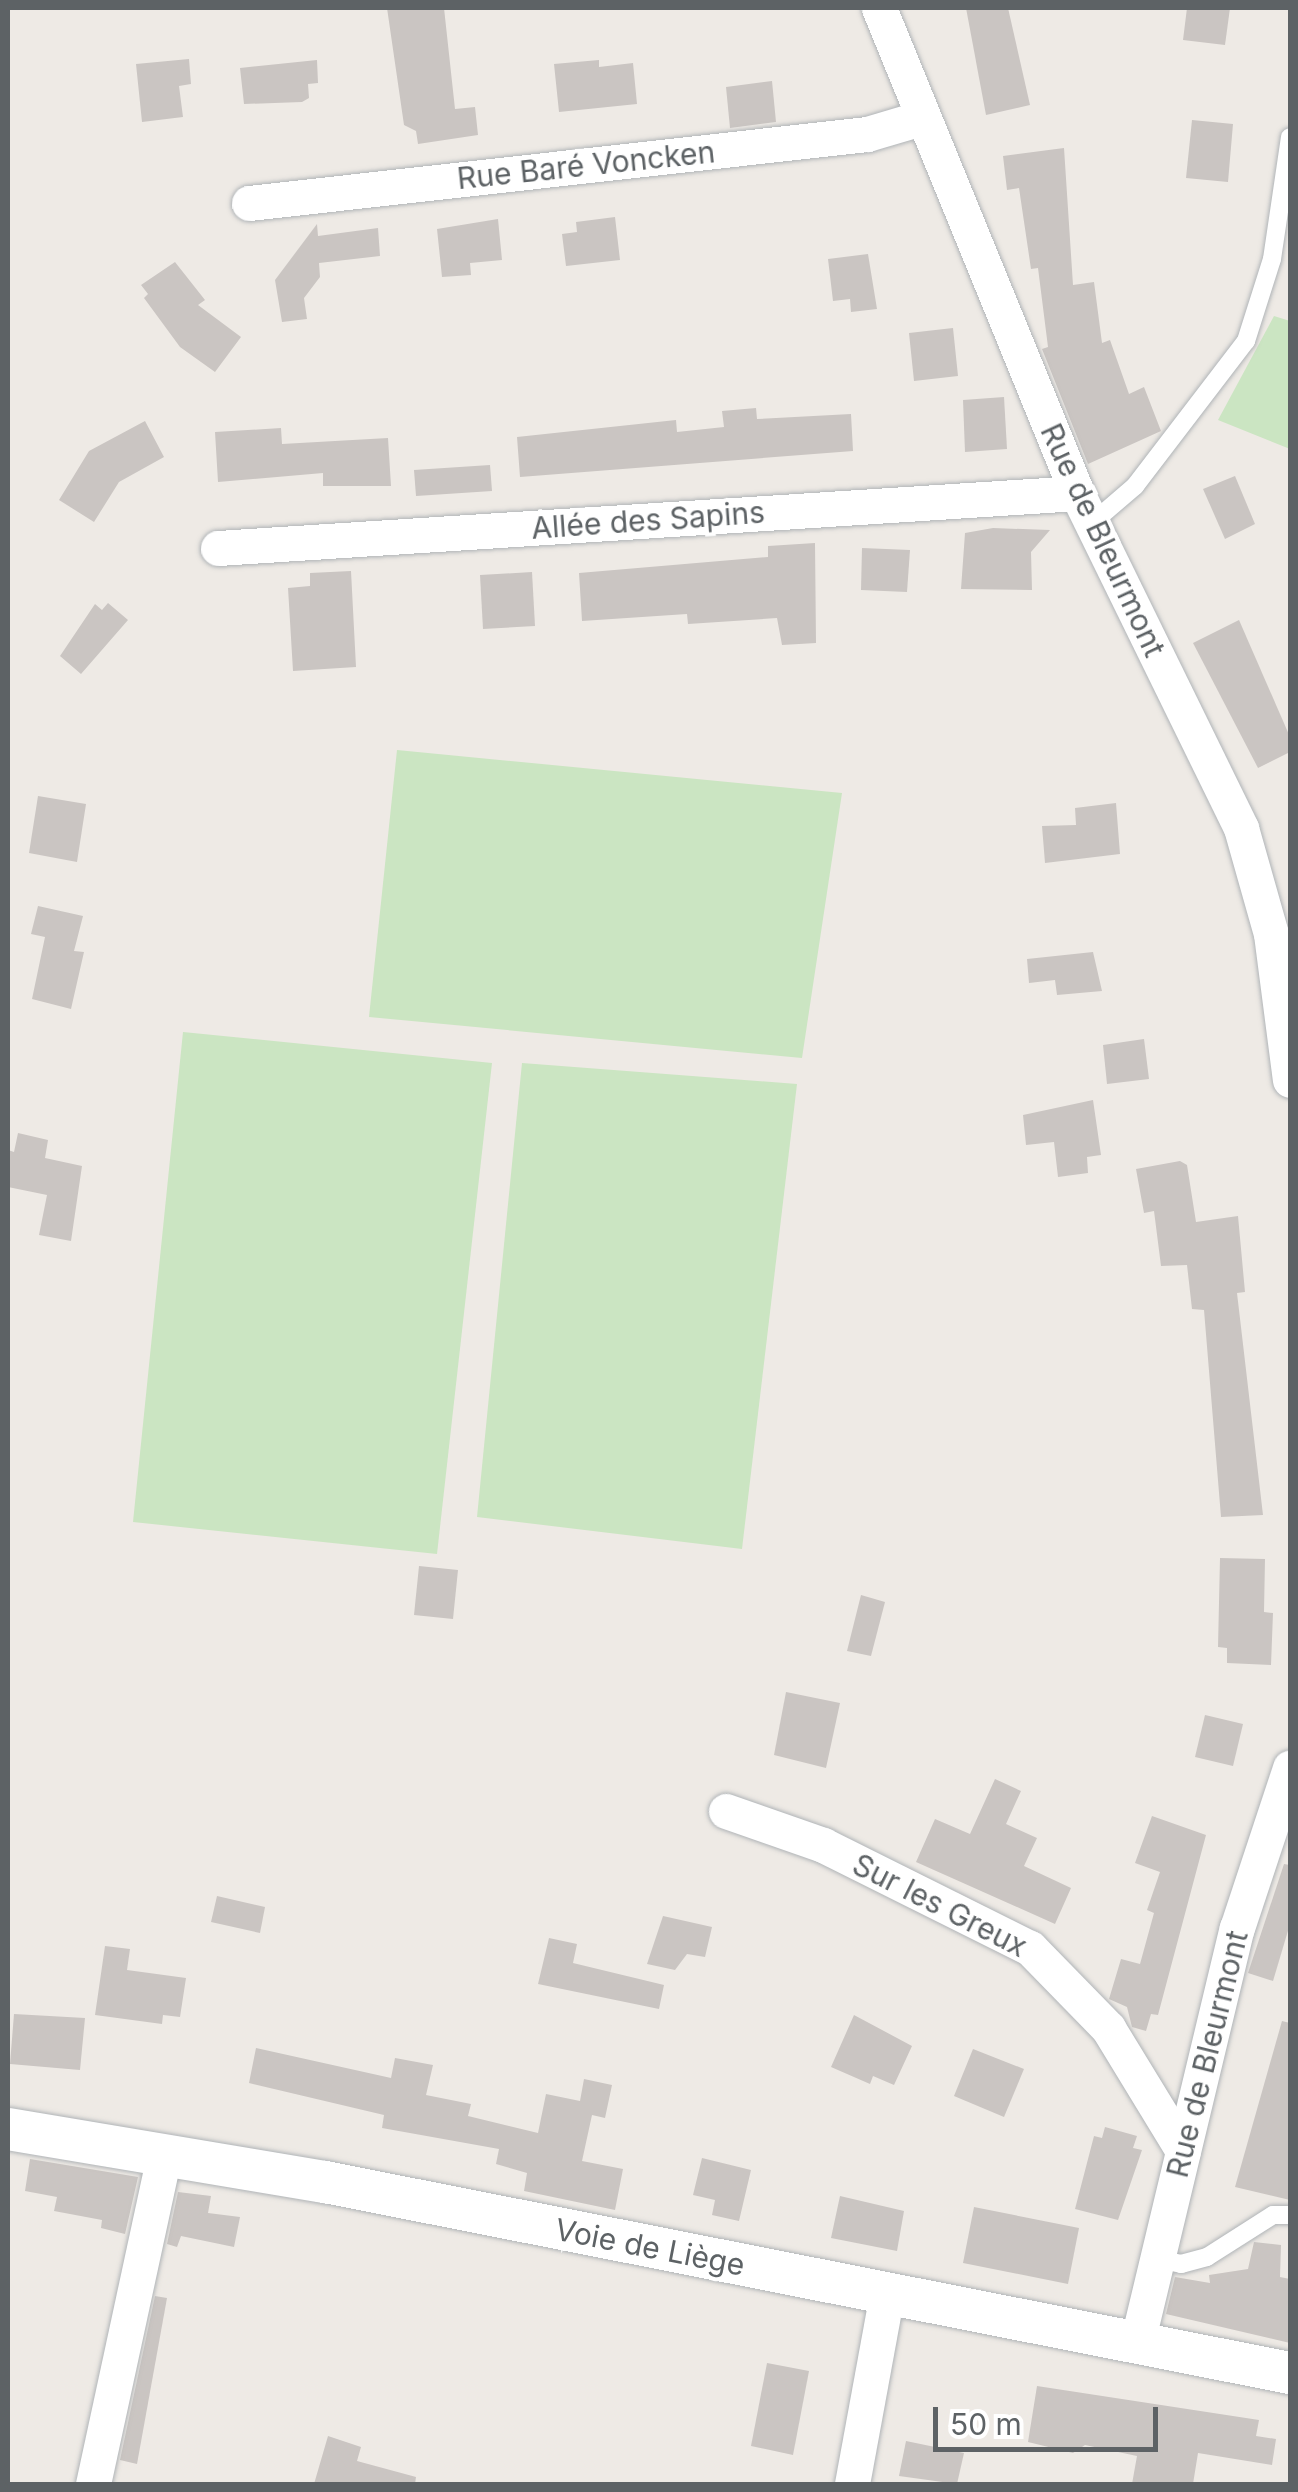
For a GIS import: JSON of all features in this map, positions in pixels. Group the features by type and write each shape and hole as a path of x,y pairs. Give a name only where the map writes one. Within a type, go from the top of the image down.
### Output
{"street":[{"name":"Rue de Bleurmont","path":"879,8 920,118 1085,508 1240,828 1271,934 1290,1080"},
{"name":"Rue Baré Voncken","path":"249,203 868,134 920,118"},
{"name":"Allée des Sapins","path":"218,548 1085,508"},
{"name":"Rue de Bleurmont","path":"1137,2343 1237,1928 1290,1768"},
{"name":"Sur les Greux","path":"726,1811 823,1845 1030,1948 1108,2028 1183,2150"},
{"name":"Voie de Liège","path":"8,2128 1290,2373"},
{"path":"94,2484 164,2155"},
{"path":"852,2484 887,2294"}],"lane":[{"path":"1085,508 1135,486 1246,341 1272,259 1290,137"},
{"path":"1158,2259 1181,2264 1208,2256 1273,2215 1290,2215"}],"green space":[{"path":"1274,316 1290,321 1290,449 1218,420"},
{"path":"397,750 842,793 802,1058 369,1017"},
{"path":"183,1032 492,1063 437,1554 133,1522"},
{"path":"522,1063 797,1084 742,1549 477,1517"}],"building":[{"path":"387,8 444,8 455,109 475,107 478,135 418,144 416,131 404,125"},
{"path":"966,8 1008,8 1030,105 986,115"},
{"path":"1187,8 1230,8 1225,45 1183,40"},
{"path":"189,59 191,84 179,86 183,117 142,122 136,64"},
{"path":"317,60 318,83 308,84 309,98 302,102 244,104 240,68"},
{"path":"599,60 599,67 633,63 637,104 559,112 554,64"},
{"path":"772,81 776,122 730,128 726,87"},
{"path":"1192,120 1233,124 1228,182 1186,178"},
{"path":"1064,148 1073,285 1094,282 1102,343 1110,340 1129,394 1144,387 1161,431 1088,464 1042,349 1048,347 1038,268 1031,269 1019,188 1007,190 1003,156"},
{"path":"615,217 620,260 566,266 562,234 577,232 576,222"},
{"path":"498,219 502,260 470,263 471,275 442,277 437,229"},
{"path":"317,224 318,236 378,228 380,256 319,263 320,277 304,298 307,319 282,322 275,280"},
{"path":"868,254 877,309 851,312 850,299 833,301 828,259"},
{"path":"175,262 205,300 198,305 241,337 215,372 180,347 144,298 148,294 141,285"},
{"path":"953,328 958,376 914,381 909,333"},
{"path":"1004,397 1007,449 965,452 963,400"},
{"path":"756,408 757,419 851,414 853,451 520,477 517,437 676,420 677,432 724,427 722,411"},
{"path":"145,421 164,457 119,482 94,522 59,500 89,451"},
{"path":"281,428 282,444 388,438 391,486 323,486 323,473 218,482 215,432"},
{"path":"490,465 492,491 416,496 414,470"},
{"path":"1235,476 1255,524 1225,539 1203,489"},
{"path":"993,528 1050,530 1031,552 1032,590 961,589 965,533"},
{"path":"815,543 816,643 782,645 777,618 688,624 687,614 582,621 579,573 768,557 768,546"},
{"path":"862,548 910,550 907,592 861,590"},
{"path":"351,571 356,667 293,671 288,588 310,586 310,573"},
{"path":"532,572 535,626 483,629 480,575"},
{"path":"108,603 128,620 81,674 60,656 95,604 102,610"},
{"path":"1239,620 1290,737 1290,752 1258,768 1193,643"},
{"path":"38,796 86,804 77,862 29,853"},
{"path":"1116,803 1120,854 1045,863 1042,826 1076,825 1075,808"},
{"path":"38,906 83,916 74,951 84,952 71,1009 32,999 45,937 31,934"},
{"path":"1093,952 1102,991 1057,995 1055,980 1029,983 1027,959"},
{"path":"1144,1039 1149,1079 1107,1084 1103,1045"},
{"path":"1093,1100 1101,1155 1087,1157 1088,1173 1058,1177 1054,1142 1026,1145 1023,1115"},
{"path":"18,1133 48,1140 45,1158 82,1166 71,1241 39,1235 47,1195 8,1187 8,1150 14,1152"},
{"path":"1180,1161 1187,1165 1196,1222 1238,1216 1245,1292 1237,1293 1263,1515 1221,1517 1204,1310 1192,1309 1187,1265 1161,1266 1154,1211 1144,1213 1136,1169"},
{"path":"1220,1558 1265,1559 1264,1612 1273,1613 1271,1665 1227,1663 1227,1648 1218,1647"},
{"path":"419,1566 458,1570 453,1619 414,1615"},
{"path":"861,1595 885,1602 871,1656 847,1651"},
{"path":"786,1692 840,1703 826,1768 774,1755"},
{"path":"1205,1715 1243,1724 1233,1766 1195,1757"},
{"path":"995,1779 1021,1791 1006,1824 1037,1838 1024,1866 1071,1888 1055,1924 916,1862 935,1819 970,1834"},
{"path":"1152,1816 1206,1835 1158,2015 1151,2014 1146,2031 1132,2027 1127,2007 1109,1999 1121,1959 1140,1964 1154,1913 1147,1910 1160,1872 1135,1863"},
{"path":"1284,1864 1290,1865 1290,1924 1273,1981 1248,1973"},
{"path":"217,1896 265,1907 260,1933 211,1922"},
{"path":"663,1916 712,1927 705,1957 687,1954 675,1970 647,1964"},
{"path":"549,1938 577,1944 573,1963 664,1985 659,2009 538,1984"},
{"path":"105,1946 130,1949 127,1970 186,1978 180,2017 163,2015 162,2024 95,2015"},
{"path":"14,2014 85,2018 80,2070 10,2064"},
{"path":"854,2015 912,2046 894,2085 873,2076 870,2084 831,2067"},
{"path":"1282,2021 1290,2023 1290,2200 1235,2187"},
{"path":"256,2048 391,2078 395,2058 433,2065 426,2095 471,2104 468,2116 538,2133 546,2094 580,2101 584,2079 612,2085 605,2118 592,2115 582,2161 623,2169 615,2210 524,2191 527,2173 496,2164 499,2149 382,2128 384,2115 249,2083"},
{"path":"973,2049 1024,2069 1004,2117 954,2096"},
{"path":"1105,2127 1137,2136 1133,2148 1142,2150 1118,2220 1075,2209 1094,2136 1102,2138"},
{"path":"702,2158 751,2170 739,2221 712,2215 715,2200 693,2195"},
{"path":"30,2159 138,2177 125,2234 101,2228 102,2220 54,2211 57,2197 25,2191"},
{"path":"178,2192 211,2196 208,2213 240,2217 234,2247 181,2236 177,2247 167,2244"},
{"path":"840,2196 904,2211 897,2251 831,2238"},
{"path":"974,2207 1079,2228 1068,2284 963,2263"},
{"path":"1254,2242 1281,2245 1280,2277 1290,2279 1290,2343 1166,2314 1175,2277 1210,2283 1209,2275 1248,2269"},
{"path":"155,2296 167,2298 137,2464 120,2460"},
{"path":"767,2363 809,2371 793,2455 751,2446"},
{"path":"1037,2386 1259,2420 1256,2436 1276,2439 1272,2465 1198,2453 1193,2484 1132,2484 1137,2456 1085,2445 1073,2453 1028,2442"},
{"path":"328,2436 361,2447 357,2461 416,2477 415,2484 314,2484"},
{"path":"906,2441 964,2453 957,2484 899,2476"}]}
